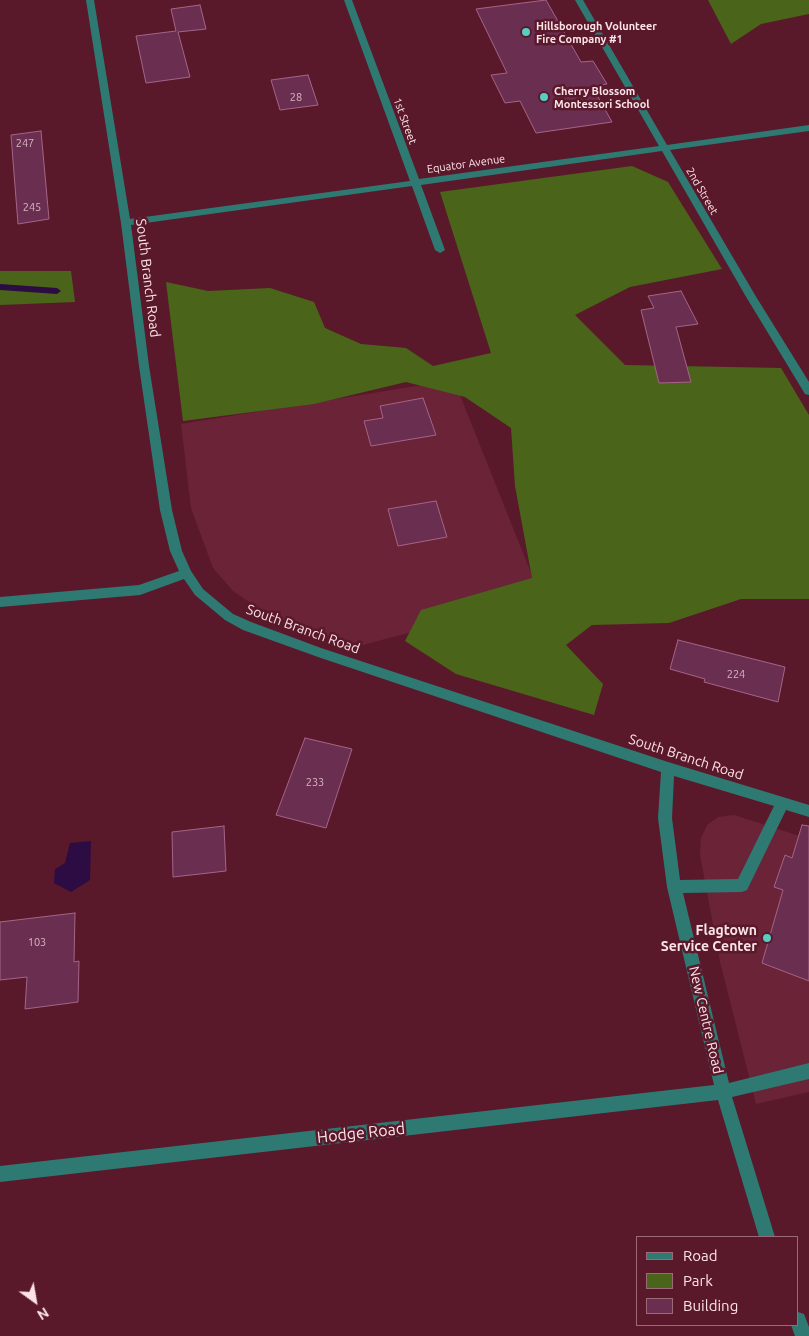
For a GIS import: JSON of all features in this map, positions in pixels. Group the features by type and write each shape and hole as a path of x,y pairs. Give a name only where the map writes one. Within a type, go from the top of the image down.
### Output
{"street":[{"name":"South Branch Road","path":"90,0 126,223 144,366 166,510 176,551 186,573 199,592 212,605 247,626 318,652 668,768 809,811"},
{"name":"1st Street","path":"348,0 440,250"},
{"name":"2nd Street","path":"579,0 664,148 809,391"},
{"name":"Equator Avenue","path":"126,223 809,128"},
{"path":"0,602 140,590 186,573"},
{"name":"New Centre Road","path":"668,768 664,818 674,887 723,1092 767,1236"},
{"path":"674,887 742,885 783,803"},
{"name":"Hodge Road","path":"0,1174 723,1092 809,1071"},
{"path":"799,1323 804,1336"}],"shaded area":[{"path":"454,380 541,598 359,646 297,626 258,608 233,591 213,568 191,508 181,424"},
{"path":"734,815 809,839 809,1092 756,1104 720,962 700,855 701,838 707,825 718,817"},
{"path":"91,841 90,880 71,892 54,883 55,869 65,863 70,843"}],"green space":[{"path":"708,0 809,0 809,14 761,24 731,44"},
{"path":"632,166 668,182 722,269 630,287 575,315 625,365 781,368 809,415 809,599 741,599 669,623 592,625 566,645 603,684 594,715 456,674 405,641 421,610 532,578 515,486 511,428 465,397 406,382 314,404 183,421 166,282 208,291 270,288 314,302 325,328 361,344 406,348 433,366 491,353 440,192"},
{"path":"0,271 71,271 75,302 0,305"}],"building":[{"path":"546,0 581,62 593,61 607,84 592,86 612,122 536,133 520,101 505,103 491,75 507,73 476,9"},
{"path":"200,5 206,29 178,32 190,77 146,83 136,36 176,31 171,9"},
{"path":"308,75 318,105 280,110 271,80"},
{"path":"41,131 49,219 18,224 11,135"},
{"path":"681,291 698,324 676,327 691,382 659,383 641,310 654,308 648,296"},
{"path":"423,398 436,435 371,446 364,421 383,418 380,406"},
{"path":"436,501 447,537 398,546 388,509"},
{"path":"678,640 785,667 778,702 704,682 705,679 670,669"},
{"path":"305,738 352,749 326,828 276,815"},
{"path":"802,825 809,826 809,981 762,963 783,890 774,887 785,855 792,858"},
{"path":"224,826 226,871 173,877 172,832"},
{"path":"75,913 74,962 79,961 78,1002 25,1009 27,977 0,980 0,922"}],"waterway":[{"path":"0,287 57,291"}],"place":[{"name":"Hillsborough Volunteer Fire Company #1","path":"526,32"},
{"name":"Cherry Blossom Montessori School","path":"544,97"},
{"name":"Flagtown Service Center","path":"767,938"}]}
